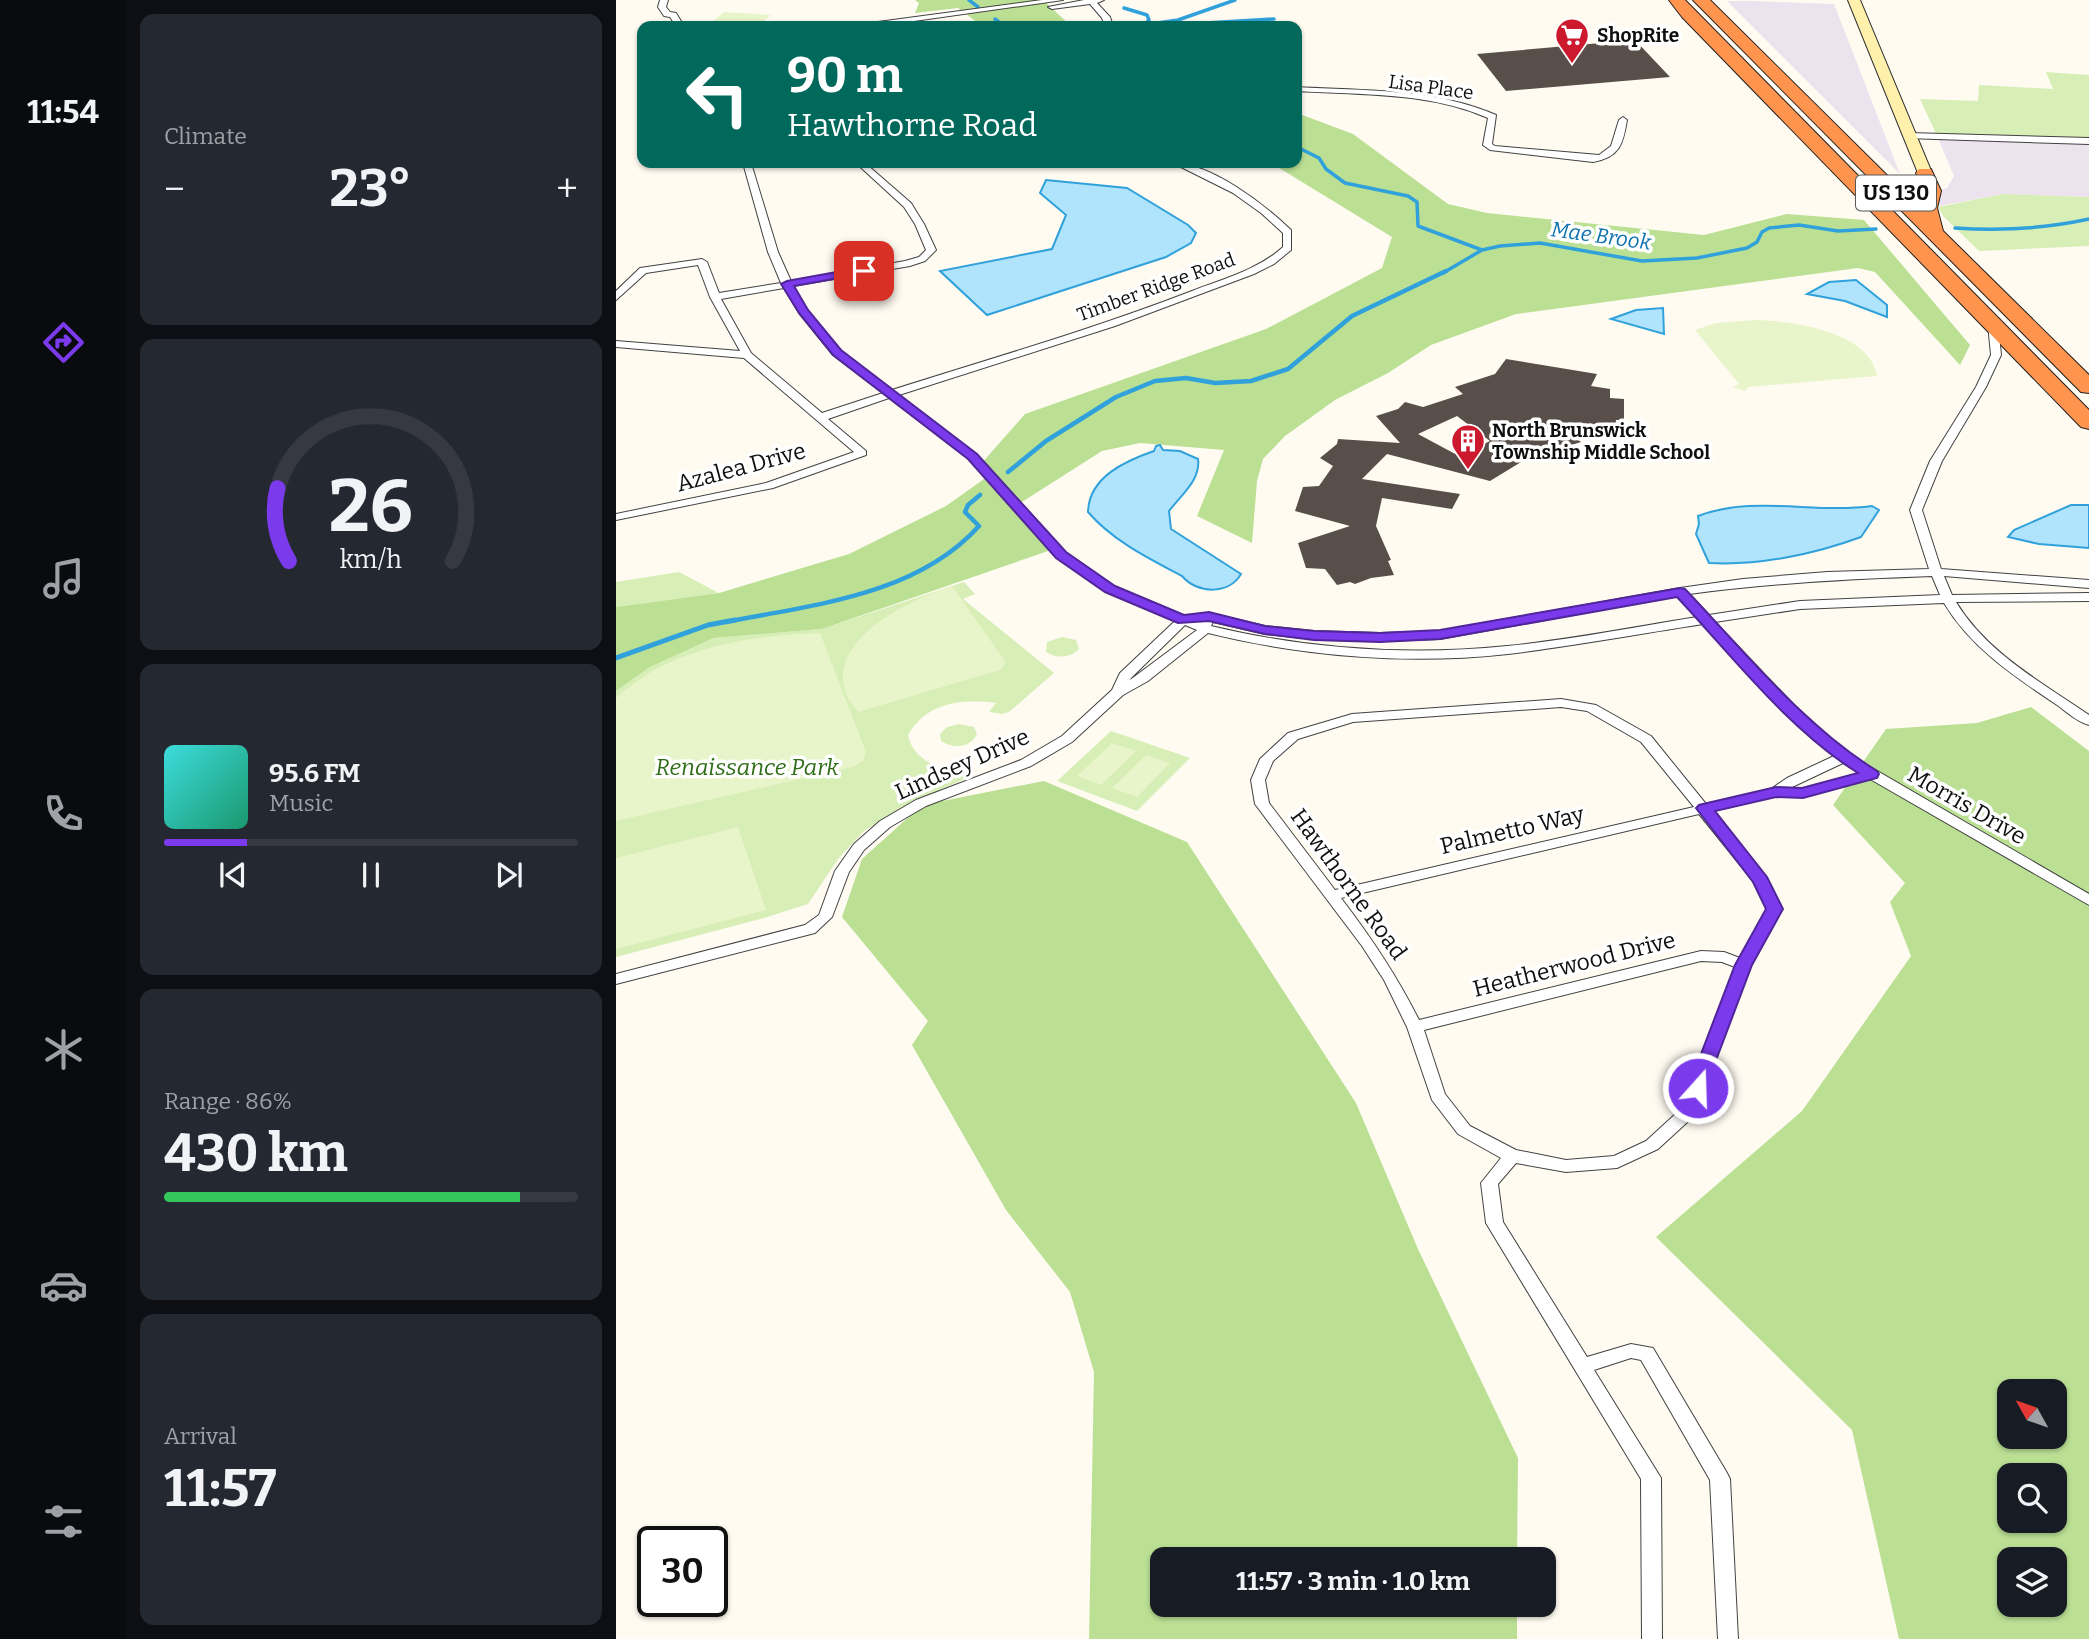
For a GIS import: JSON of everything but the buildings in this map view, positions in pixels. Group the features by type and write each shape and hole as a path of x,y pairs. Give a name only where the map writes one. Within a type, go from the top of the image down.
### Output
{"highway":[{"name":"US 130","path":"1677,0 1694,21 2089,422"},
{"name":"US 130","path":"1701,0 2089,387"},
{"path":"1925,173 1932,191 1928,208 1934,232"}],"street":[{"path":"664,0 662,7 667,14 674,11 678,21"},
{"path":"930,21 1059,0"},
{"path":"936,21 1094,0 1107,21"},
{"path":"1853,0 1925,173 1921,182 1859,189"},
{"name":"Lisa Place","path":"1302,89 1420,99 1478,109 1493,117 1487,139 1487,145 1493,148 1593,159 1605,158 1613,152 1623,120"},
{"path":"1909,136 2089,141"},
{"path":"748,168 773,252 787,284 803,311 837,353 972,456 1061,555 1110,589 1183,620 1314,635 1440,635 1680,592 1743,583 1827,576 1936,572 2089,584"},
{"path":"715,297 907,264 922,259 931,250 926,236 903,199 865,168"},
{"name":"Timber Ridge Road","path":"891,393 1169,304 1279,258 1288,248 1288,232 1278,222 1213,178 1190,168"},
{"name":"Azalea Drive","path":"616,297 643,270 702,262 715,297 747,355 862,453 769,486 616,517"},
{"path":"1993,324 1996,355 1981,387 1936,461 1916,510 1936,572 1948,599 1973,636 1990,651 2089,720"},
{"path":"616,344 747,355"},
{"name":"Azalea Drive","path":"819,418 891,393"},
{"name":"Morris Drive","path":"1680,592 1788,707 1843,757 2089,900"},
{"path":"1207,622 1257,641 1410,655 1507,650 1800,605 2089,597"},
{"name":"Lindsey Drive","path":"1118,692 1125,676 1183,620"},
{"name":"Lindsey Drive","path":"616,979 810,929 825,917 842,871 859,847 885,824 921,803 1026,763 1067,739 1118,692 1143,678 1192,641 1207,622"},
{"name":"Hawthorne Road","path":"1562,703 1591,708 1646,739 1761,881 1774,909 1743,965 1688,1112 1652,1145 1617,1161 1566,1166 1512,1156 1464,1130 1438,1096 1415,1027 1373,951 1330,896 1262,804 1258,780 1267,759 1293,736 1352,718 1562,703"},
{"path":"1776,792 1792,779 1830,765 1843,757"},
{"path":"1704,808 1776,792 1803,793 1871,774"},
{"name":"Palmetto Way","path":"1330,896 1704,808"},
{"name":"Heatherwood Drive","path":"1415,1027 1701,956 1724,957 1743,965"},
{"path":"1512,1156 1489,1183 1495,1223 1651,1478 1652,1639"},
{"path":"1583,1366 1631,1351 1647,1353 1720,1479 1728,1639"}],"shaded area":[{"path":"1726,0 1834,4 1900,174"},
{"path":"1938,138 2089,139 2089,197 2003,194 1934,207 1922,195 1947,188 1954,176"}],"green space":[{"path":"915,0 1043,0 1066,21 975,21 958,8 915,13 919,3"},
{"path":"724,12 771,15 764,21 713,21"},
{"path":"2046,72 2089,75 2089,139 1938,138 1920,99 1978,101 1979,85 2053,89"},
{"path":"1302,115 1353,134 1448,204 1487,213 1704,235 1787,214 1864,220 1970,345 1960,365 1875,272 1858,268 1516,314 1431,345 1388,373 1335,400 1285,436 1263,459 1257,481 1252,543 1197,516 1224,450 1140,443 1102,451 1014,507 1054,549 822,629 714,638 650,667 616,691 616,607 719,593 849,554 946,506 991,474 980,465 1025,414 1266,329 1382,268 1392,237 1279,168 1302,168"},
{"path":"2003,194 2089,197 2089,246 1979,251 1943,216 1938,207"},
{"path":"1755,320 1808,326 1845,339 1860,348 1871,361 1877,376 1748,387 1745,391 1733,387 1739,384 1695,330 1716,323"},
{"path":"679,572 719,593 616,607 616,582"},
{"name":"Renaissance Park","path":"964,582 975,594 963,599 1054,673 1009,712 989,712 996,703 958,703 935,709 916,724 908,735 911,745 923,759 969,777 902,807 864,831 838,859 808,904 616,957 616,691 650,667 714,638 822,629"},
{"path":"952,586 1005,661 1004,666 1000,670 858,712 846,694 843,674 848,655 876,624 916,600"},
{"path":"820,633 866,752 863,761 853,767 616,821 616,698 621,693 656,669 700,651 759,638"},
{"path":"1062,637 1076,640 1079,649 1063,656 1046,652 1047,642"},
{"path":"2031,707 2089,751 2089,1639 1899,1639 1852,1430 1656,1237 1802,1111 1911,956 1890,902 1905,883 1833,805 1886,729 1977,723"},
{"path":"959,724 974,727 977,734 974,739 961,746 941,741 940,734 947,727"},
{"path":"1111,731 1190,758 1137,811 1057,781"},
{"path":"1112,743 1136,751 1101,785 1077,776"},
{"path":"1146,755 1170,763 1137,797 1112,788"},
{"path":"1044,781 1187,842 1356,1103 1418,1249 1518,1458 1517,1547 1150,1547 1150,1617 1517,1617 1517,1639 1089,1639 1094,1372 1070,1292 1006,1210 912,1045 928,1021 842,917 862,859 922,805"},
{"path":"738,827 766,910 616,949 616,858"}],"water":[{"path":"1046,180 1127,188 1188,225 1196,233 1191,243 1166,257 987,315 940,271 1052,249 1066,215 1040,193"},
{"path":"1856,280 1887,305 1887,317 1845,301 1807,294 1829,282"},
{"path":"1663,308 1664,334 1611,319 1636,310"},
{"path":"1160,445 1163,450 1180,451 1198,459 1193,480 1169,511 1171,529 1241,574 1229,586 1213,590 1188,582 1108,532 1088,512 1095,489 1110,472 1154,451 1156,446"},
{"path":"2071,505 2089,505 2089,548 2039,544 2008,537 2014,530"},
{"path":"1762,506 1872,506 1879,510 1861,537 1786,558 1747,563 1709,563 1696,534 1698,516 1719,510"}],"waterway":[{"path":"969,0 978,7"},
{"path":"1171,21 1235,0"},
{"path":"1124,8 1147,15 1148,21"},
{"path":"1240,21 1274,19"},
{"path":"1302,150 1319,158 1326,169 1345,183 1408,196 1417,202 1418,226 1482,250"},
{"name":"Mae Brook","path":"1955,228 2022,228 2089,219"},
{"name":"Mae Brook","path":"1482,250 1540,243 1642,261 1697,258 1747,248 1757,242 1762,232 1769,228 1799,225 1838,231 1876,229"},
{"path":"1443,273 1482,250"},
{"path":"1008,472 1046,441 1116,397 1155,381 1186,378 1215,383 1251,381 1288,369 1352,316 1446,271"},
{"path":"725,622 861,594 894,583 925,568 954,550 979,526 965,512 968,505 980,495"},
{"path":"616,658 708,625 735,620"}],"place":[{"name":"ShopRite","path":"1572,65"},
{"name":"North Brunswick Township Middle School","path":"1468,471"}],"route":[{"path":"864,271 787,284 803,311 837,353 972,456 1061,555 1110,589 1183,620 1209,617 1265,630 1380,637 1440,635 1680,592 1788,707 1843,757 1871,774 1803,793 1776,792 1704,808 1761,881 1774,909 1743,965 1698,1088"}]}
